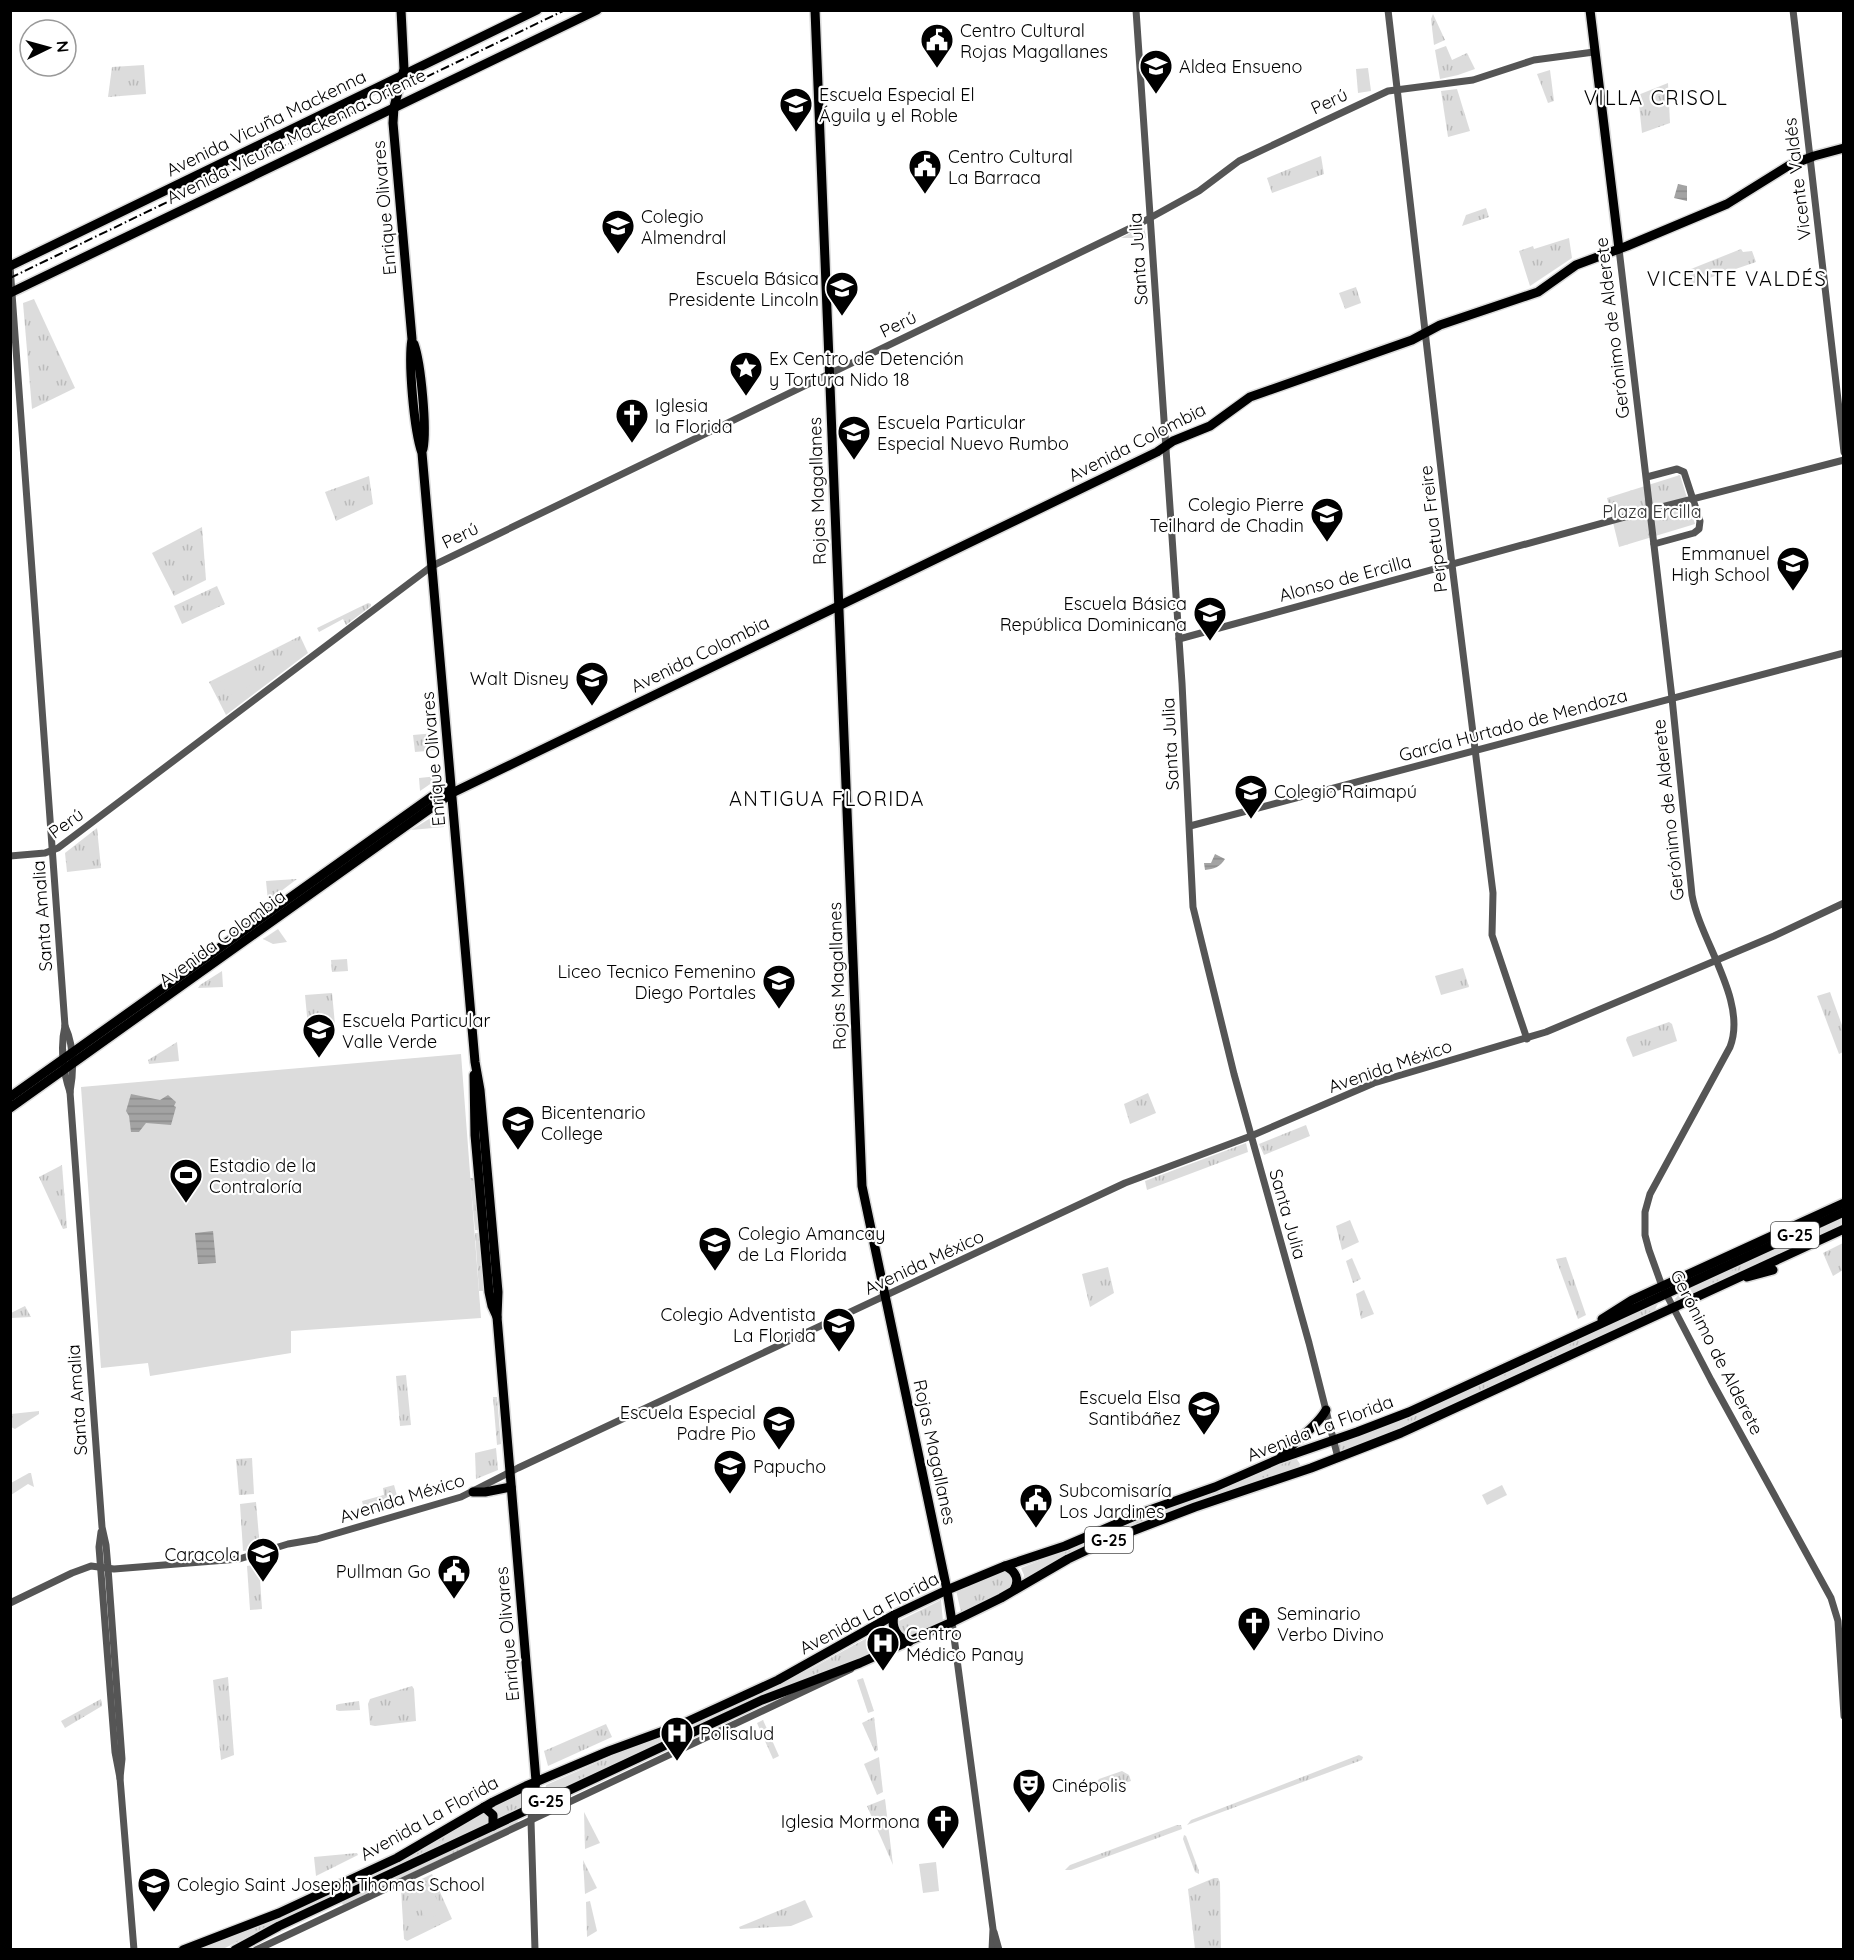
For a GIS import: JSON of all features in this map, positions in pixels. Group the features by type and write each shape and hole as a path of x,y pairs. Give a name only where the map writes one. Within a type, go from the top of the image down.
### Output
{"main road":[{"name":"Enrique Olivares","path":"401,10 404,63 403,76 394,107 395,143 412,339 418,358 424,432 422,453 475,1062 480,1090 498,1292 497,1317 536,1781 532,1807"},
{"name":"Avenida Vicuña Mackenna","path":"10,266 537,10"},
{"name":"Avenida Vicuña Mackenna Oriente","path":"11,292 597,10"},
{"name":"Rojas Magallanes","path":"815,10 862,1179 952,1622"},
{"name":"Gerónimo de Alderete","path":"1590,10 1619,249"},
{"name":"Avenida Colombia","path":"10,1108 437,793 446,790 452,793 1157,452 1166,445 1210,426 1250,397 1412,340 1436,326 1538,292 1576,265 1727,204 1776,172 1810,158 1844,148"},
{"name":"Avenida Colombia","path":"10,1097 68,1063"},
{"name":"Avenida La Florida","path":"183,1950 272,1916 397,1858 484,1807 536,1781 669,1730 717,1708 805,1666 894,1615 947,1590 1221,1485 1279,1459 1409,1412 1583,1333 1715,1261 1844,1203"},
{"name":"Avenida La Florida","path":"1583,1333 1632,1300 1761,1249 1844,1212"},
{"name":"Avenida La Florida","path":"235,1950 279,1926 762,1700 860,1663 952,1622 1068,1559 1116,1537 1195,1507 1323,1464 1401,1433 1844,1228"},
{"path":"1807,1229 1814,1233 1815,1238 1812,1242"},
{"path":"1715,1261 1761,1249"},
{"path":"1727,1282 1773,1270"},
{"path":"1503,1369 1502,1379 1510,1382"},
{"path":"1279,1459 1321,1418 1326,1410"},
{"path":"1316,1445 1323,1452 1323,1464"},
{"path":"473,1492 511,1487"},
{"path":"1005,1566 1011,1569 1016,1576 1017,1582 1014,1590"},
{"path":"894,1615 893,1624 896,1632 902,1639 909,1642"},
{"path":"484,1807 492,1813 493,1826"}],"street":[{"name":"Santa Julia","path":"1136,10 1179,639 1194,914 1224,1036 1309,1343 1338,1458"},
{"name":"Perpetua Freire","path":"1388,10 1493,898 1492,935 1527,1038"},
{"name":"Vicente Valdés","path":"1793,10 1844,452"},
{"name":"Perú","path":"10,856 45,854 52,851 432,566 1151,218 1199,191 1245,158 1388,91 1473,80 1528,61 1594,52"},
{"name":"Gerónimo de Alderete","path":"1619,249 1647,477 1694,903 1732,1005 1735,1023 1734,1035 1727,1052 1656,1182 1644,1219 1645,1235 1648,1250 1672,1308 1831,1598 1838,1621 1844,1716"},
{"name":"Santa Amalia","path":"10,266 65,1026 70,1037 68,1063 102,1527 99,1547 104,1567 115,1759 120,1778 134,1950"},
{"name":"Alonso de Ercilla","path":"1179,639 1650,510 1844,460"},
{"path":"1647,477 1682,470 1686,474 1700,521 1698,531 1654,544"},
{"name":"García Hurtado de Mendoza","path":"1190,826 1844,653"},
{"name":"Avenida México","path":"10,1603 77,1570 91,1566 239,1559 455,1499 1125,1184 1251,1136 1374,1083 1555,1028 1798,925 1844,903"},
{"name":"Rojas Magallanes","path":"952,1622 993,1929 999,1950"},
{"name":"Avenida La Florida","path":"256,1950 839,1677 860,1663"},
{"name":"Enrique Olivares","path":"532,1807 536,1950"},
{"name":"Rojas Magallanes","path":"992,1950 993,1929"}],"green space":[{"path":"1433,14 1445,40 1434,45 1431,19"},
{"path":"1446,46 1452,60 1467,53 1475,69 1440,79 1435,50"},
{"path":"144,65 146,94 108,97 112,67"},
{"path":"1368,68 1371,91 1358,93 1356,69"},
{"path":"1550,70 1554,101 1548,103 1537,74"},
{"path":"1668,83 1670,123 1642,133 1638,95"},
{"path":"1457,89 1470,131 1448,137 1441,91"},
{"path":"1321,156 1324,174 1272,193 1267,178"},
{"path":"1486,208 1489,217 1462,226 1466,215"},
{"path":"1144,226 1146,238 1121,238"},
{"path":"1569,238 1572,258 1530,286 1519,251 1533,246 1534,249"},
{"path":"1741,249 1743,252 1752,251 1756,262 1686,286 1681,273"},
{"path":"1356,287 1361,303 1345,309 1339,293"},
{"path":"34,299 75,388 32,409 23,303"},
{"name":"Plaza Ercilla","path":"1680,475 1695,524 1619,547 1607,498"},
{"path":"369,476 373,504 336,521 325,492"},
{"path":"1643,520 1648,536 1621,544 1616,527"},
{"path":"202,527 206,580 174,596 152,553"},
{"path":"217,586 225,604 182,624 174,606"},
{"path":"368,603 371,606 346,625 343,619 319,632 317,628"},
{"path":"300,636 308,653 226,715 209,682"},
{"path":"247,667 255,683 228,696 220,681"},
{"path":"436,733 438,750 415,752 413,735"},
{"path":"438,776 439,778 420,791 419,778"},
{"path":"442,811 444,827 411,830"},
{"path":"97,828 101,868 67,872 65,853"},
{"path":"297,879 268,901 266,881"},
{"path":"278,929 287,942 273,944 263,939"},
{"path":"347,959 348,971 332,972 331,960"},
{"path":"1463,968 1469,987 1441,995 1435,976"},
{"path":"222,971 223,987 198,988 200,985"},
{"path":"1830,992 1843,1028 1843,1052 1839,1054 1817,996"},
{"path":"332,993 335,1025 308,1027 305,995"},
{"path":"1669,1022 1672,1024 1677,1041 1633,1057 1626,1040 1627,1037"},
{"path":"177,1042 179,1061 149,1064 148,1060"},
{"name":"Estadio de la Contraloría","path":"461,1054 481,1318 291,1331 291,1353 150,1376 148,1363 101,1368 81,1087"},
{"path":"1148,1093 1156,1113 1130,1124 1124,1104"},
{"path":"1306,1125 1310,1136 1264,1155 1259,1144"},
{"path":"1246,1143 1248,1152 1147,1190 1145,1181"},
{"path":"62,1165 67,1228 63,1229 39,1177"},
{"path":"470,1178 475,1178 480,1230 475,1230"},
{"path":"1843,1216 1843,1223 1736,1276 1677,1302 1675,1299 1679,1294"},
{"path":"1350,1220 1359,1242 1342,1250 1336,1226"},
{"path":"475,1233 480,1233 485,1291 479,1291"},
{"path":"1843,1243 1843,1270 1833,1276 1823,1253"},
{"path":"1566,1257 1586,1315 1578,1319 1556,1259"},
{"path":"1352,1258 1361,1279 1353,1283 1346,1261"},
{"path":"1108,1267 1114,1293 1090,1307 1082,1274"},
{"path":"1364,1290 1374,1314 1361,1319 1356,1294"},
{"path":"1659,1301 1655,1310 1577,1347 1340,1452 1337,1445 1473,1387"},
{"path":"25,1306 31,1317 11,1318 11,1313"},
{"path":"406,1375 411,1425 400,1426 396,1376"},
{"path":"493,1397 497,1397 501,1444 497,1445"},
{"path":"39,1411 39,1414 15,1429 11,1427 11,1414"},
{"path":"496,1448 498,1470 476,1479 475,1453"},
{"path":"252,1458 254,1494 239,1495 236,1459"},
{"path":"1296,1458 1300,1464 1298,1469 1158,1517 1023,1582 1024,1575 1021,1568"},
{"path":"31,1473 34,1487 28,1484 11,1495 11,1483"},
{"path":"394,1485 399,1503 365,1513 362,1501 384,1495 383,1488"},
{"path":"1502,1485 1507,1495 1487,1505 1482,1495"},
{"path":"256,1502 260,1549 243,1551 240,1504"},
{"path":"259,1564 262,1609 250,1610 247,1566"},
{"path":"1005,1571 1012,1573 1014,1579 1012,1587 961,1612 956,1590"},
{"path":"941,1600 943,1622 907,1639 898,1628 899,1621"},
{"path":"889,1626 893,1640 897,1644 751,1699 544,1797 546,1785 812,1668"},
{"path":"228,1677 234,1755 221,1760 213,1680"},
{"path":"863,1678 874,1711 868,1713 857,1680"},
{"path":"412,1686 416,1721 370,1725 368,1704 370,1699"},
{"path":"101,1699 102,1706 65,1728 61,1721"},
{"path":"359,1701 360,1710 336,1710 336,1705"},
{"path":"874,1717 878,1750 875,1752 862,1723"},
{"path":"763,1720 779,1756 773,1759 757,1723"},
{"path":"606,1724 612,1737 548,1766 544,1751"},
{"path":"1359,1755 1363,1757 1362,1760 1187,1825 1191,1820"},
{"path":"879,1757 883,1792 877,1795 864,1764"},
{"path":"1122,1771 1129,1775 1131,1781 1097,1792 1094,1786 1099,1779"},
{"path":"525,1791 523,1808 497,1820 492,1808"},
{"path":"885,1799 893,1865 867,1806"},
{"path":"484,1812 490,1816 490,1823 223,1949 195,1950"},
{"path":"584,1812 600,1843 585,1849"},
{"path":"517,1820 518,1823 343,1905 341,1901"},
{"path":"1181,1825 1182,1829 1071,1870 1065,1870 1070,1865"},
{"path":"1184,1835 1199,1874 1195,1872 1183,1839"},
{"path":"357,1853 358,1855 316,1876 314,1857"},
{"path":"583,1860 597,1888 585,1894"},
{"path":"936,1862 939,1891 923,1893 919,1864"},
{"path":"432,1874 452,1919 407,1941 404,1939 401,1889"},
{"path":"1218,1878 1220,1882 1221,1949 1195,1949 1188,1889"},
{"path":"430,1885 443,1912 426,1920 413,1893"},
{"path":"805,1900 813,1917 791,1926 740,1929 739,1927"},
{"path":"590,1901 597,1931 587,1937 586,1902"}],"shaded area":[{"path":"1678,184 1687,186 1687,201 1674,198"},
{"path":"1215,854 1225,859 1216,867 1205,870 1204,863 1211,863"},
{"path":"131,1094 160,1100 168,1095 176,1102 171,1125 146,1123 139,1132 131,1132 126,1111"},
{"path":"213,1231 216,1263 198,1264 195,1233"}],"railway":[{"path":"10,278 565,10"}],"place":[{"name":"Centro Cultural Rojas Magallanes","path":"937,69"},
{"name":"Aldea Ensueno","path":"1156,95"},
{"name":"Escuela Especial El Águila y el Roble","path":"796,133"},
{"name":"Centro Cultural La Barraca","path":"925,195"},
{"name":"Colegio Almendral","path":"618,255"},
{"name":"Escuela Básica Presidente Lincoln","path":"842,317"},
{"name":"Ex Centro de Detención y Tortura Nido 18","path":"746,397"},
{"name":"Iglesia la Florida","path":"632,444"},
{"name":"Escuela Particular Especial Nuevo Rumbo","path":"854,461"},
{"name":"Colegio Pierre Teilhard de Chadin","path":"1327,543"},
{"name":"Emmanuel High School","path":"1793,592"},
{"name":"Escuela Básica República Dominicana","path":"1210,642"},
{"name":"Walt Disney","path":"592,707"},
{"name":"Colegio Raimapú","path":"1251,820"},
{"name":"Liceo Tecnico Femenino Diego Portales","path":"779,1010"},
{"name":"Escuela Particular Valle Verde","path":"319,1059"},
{"name":"Bicentenario College","path":"518,1151"},
{"name":"Estadio de la Contraloría","path":"186,1204"},
{"name":"Colegio Amancay de La Florida","path":"715,1272"},
{"name":"Colegio Adventista La Florida","path":"839,1353"},
{"name":"Escuela Elsa Santibáñez","path":"1204,1436"},
{"name":"Escuela Especial Padre Pio","path":"779,1451"},
{"name":"Papucho","path":"730,1495"},
{"name":"Subcomisaría Los Jardines","path":"1036,1529"},
{"name":"Caracola","path":"263,1583"},
{"name":"Pullman Go","path":"454,1600"},
{"name":"Seminario Verbo Divino","path":"1254,1652"},
{"name":"Centro Médico Panay","path":"883,1672"},
{"name":"Polisalud","path":"677,1762"},
{"name":"Cinépolis","path":"1029,1814"},
{"name":"Iglesia Mormona","path":"943,1850"},
{"name":"Colegio Saint Joseph Thomas School","path":"154,1913"}],"district":[{"name":"VILLA CRISOL","path":"1656,97"},
{"name":"VICENTE VALDÉS","path":"1737,278"},
{"name":"ANTIGUA FLORIDA","path":"827,798"}]}
